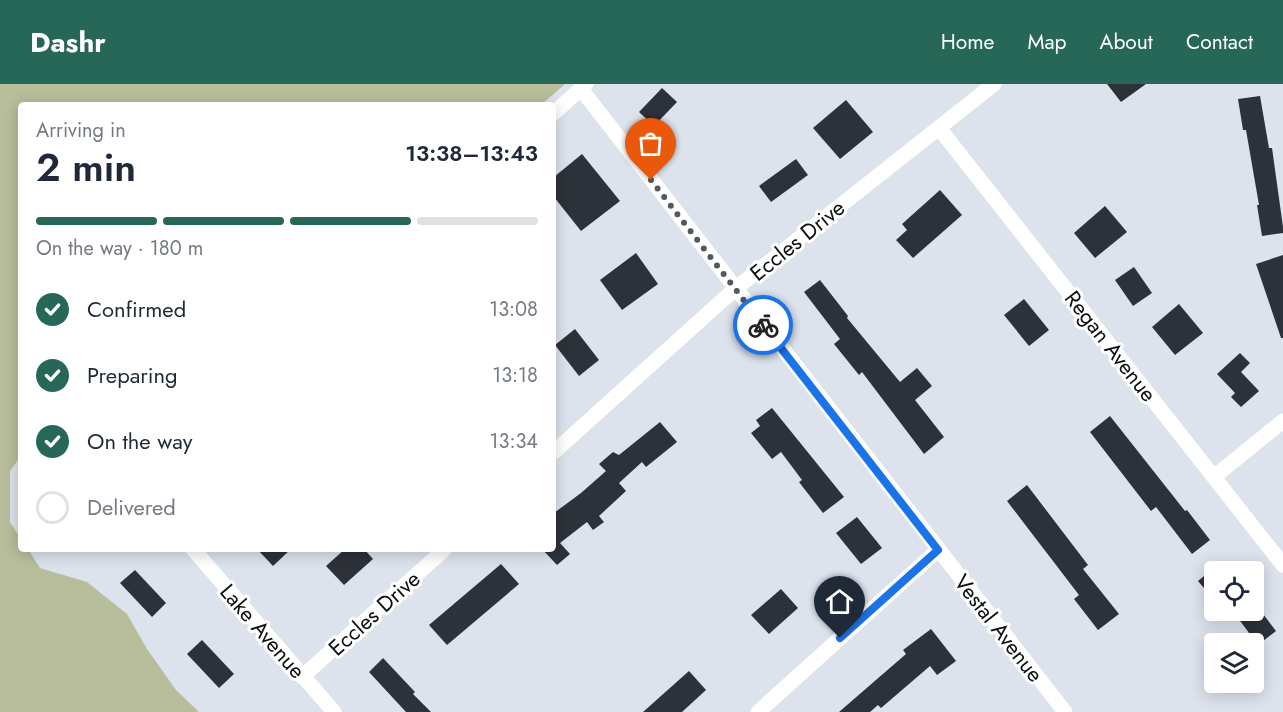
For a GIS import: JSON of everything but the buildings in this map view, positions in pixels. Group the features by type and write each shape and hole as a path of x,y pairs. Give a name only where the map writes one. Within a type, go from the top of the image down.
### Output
{"street":[{"name":"Eccles Drive","path":"556,450 735,290 994,84"},
{"path":"556,111 583,86"},
{"name":"Vestal Avenue","path":"583,86 735,290 1065,712"},
{"name":"Regan Avenue","path":"939,128 1283,565"},
{"path":"1214,477 1283,421"},
{"path":"758,712 938,550"},
{"name":"Lake Avenue","path":"196,552 334,712"},
{"name":"Eccles Drive","path":"302,677 442,552"}],"green space":[{"path":"0,84 565,84 544,102 18,102 18,460 10,471 10,522 18,534 18,552 30,552 40,568 87,582 127,614 147,649 176,690 199,712 0,712"}],"way so far":[{"path":"651,180 763,325"}],"route":[{"path":"763,325 938,550 840,638"}]}
